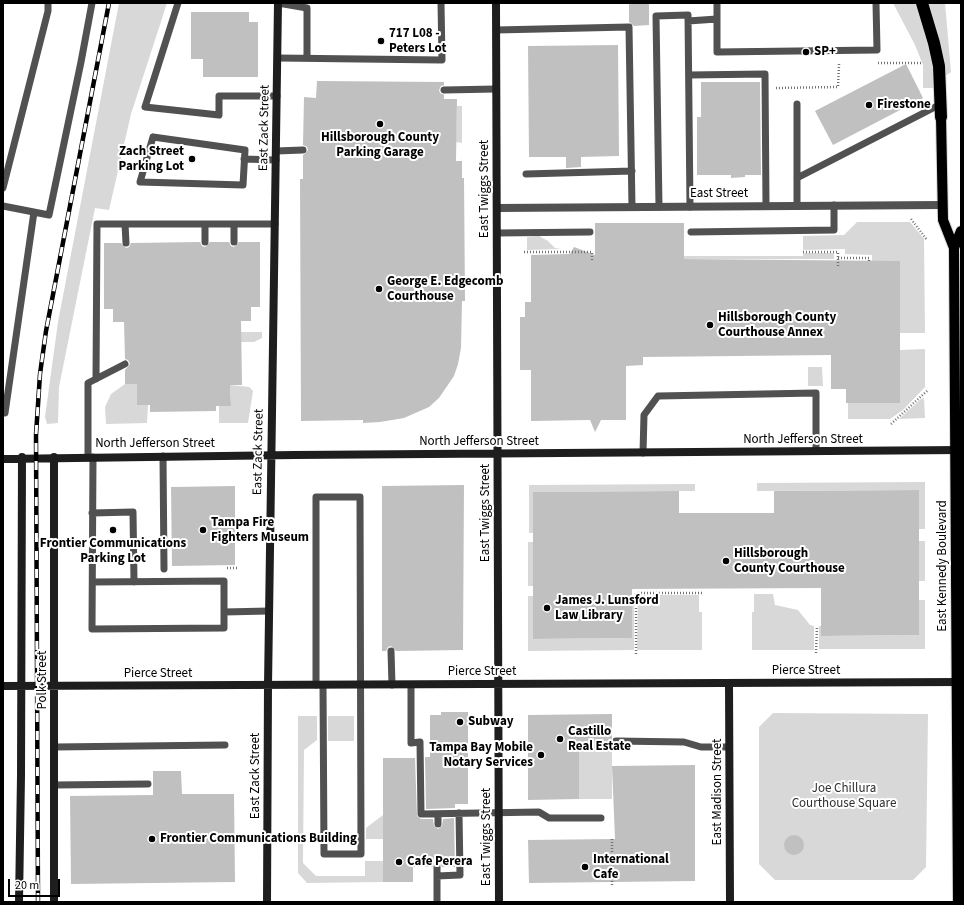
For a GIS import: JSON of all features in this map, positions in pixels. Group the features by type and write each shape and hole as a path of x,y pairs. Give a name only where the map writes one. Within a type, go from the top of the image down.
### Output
{"highway":[{"path":"922,3 939,66 941,117"}],"main road":[{"path":"941,117 943,220 954,248"},
{"name":"East Kennedy Boulevard","path":"958,902 958,274 954,248 961,231"}],"street":[{"name":"East Zack Street","path":"267,902 268,685 278,3"},
{"name":"East Twiggs Street","path":"496,3 499,902"},
{"name":"East Street","path":"497,208 942,205"},
{"name":"North Jefferson Street","path":"3,459 22,457 958,450"},
{"name":"Polk Street","path":"19,902 22,457"},
{"name":"Polk Street","path":"54,457 54,902"},
{"name":"Pierce Street","path":"3,686 959,682"},
{"name":"East Madison Street","path":"729,683 730,902"}],"lane":[{"path":"3,188 48,11 48,3"},
{"path":"3,206 49,215 82,62 92,3"},
{"path":"178,3 145,107 219,116 219,96 277,96"},
{"path":"278,3 308,8 307,58"},
{"path":"278,58 442,60 441,3"},
{"path":"717,3 718,52 877,50 876,3"},
{"path":"659,207 656,16 688,15 690,207"},
{"path":"688,21 717,19"},
{"path":"496,30 629,27 632,207"},
{"path":"689,75 765,74 766,206"},
{"path":"444,90 496,89"},
{"path":"797,104 797,206"},
{"path":"797,178 941,104"},
{"path":"153,138 245,150 244,159 244,185 140,182 153,138"},
{"path":"244,159 303,150"},
{"path":"526,174 632,171"},
{"path":"691,232 834,230 834,205"},
{"path":"3,413 5,413 34,212"},
{"path":"96,379 97,224 275,224"},
{"path":"125,224 126,243"},
{"path":"205,224 205,242"},
{"path":"234,224 234,242"},
{"path":"496,233 590,232"},
{"path":"93,582 224,581 224,628 92,628 92,513 88,383 125,364"},
{"path":"643,453 644,415 658,396 816,393 816,451"},
{"path":"163,456 164,568"},
{"path":"316,497 360,497 360,685 361,854 324,854 319,685 316,497"},
{"path":"92,513 133,512 134,582"},
{"path":"224,612 269,611"},
{"path":"391,651 392,685"},
{"path":"411,684 411,743 420,742 421,814 539,812 549,818 601,818"},
{"path":"616,741 684,742 701,746 729,747"},
{"path":"55,747 225,745"},
{"path":"55,785 148,784"},
{"path":"438,876 460,875 459,813"},
{"path":"438,814 438,824"},
{"path":"437,867 438,902"}],"path":[{"path":"876,63 928,63"},
{"path":"769,88 838,87 839,64 846,64"},
{"path":"911,219 928,240"},
{"path":"524,252 592,252 592,261"},
{"path":"803,252 838,252 838,267"},
{"path":"838,258 869,258 869,262"},
{"path":"891,424 928,390"},
{"path":"636,654 636,593 704,593"},
{"path":"816,653 817,626"},
{"path":"612,839 612,887"}],"green space":[{"path":"119,3 167,3 131,114 109,210 95,208 59,387 58,423 47,424 45,417 58,322"},
{"path":"893,3 945,3 951,72 935,83 935,88 923,88 923,65 915,45"},
{"path":"457,106 462,106 462,143 456,142"},
{"path":"857,222 910,222 924,239 925,333 900,333 872,261 872,255 845,254 845,249 803,250 803,236 844,235"},
{"path":"539,236 548,241 555,248 561,249 527,250 527,237"},
{"path":"803,253 834,253 834,259 669,259 669,256 803,256"},
{"path":"239,332 262,332 262,338 254,342 239,342"},
{"path":"925,349 925,387 903,410 890,419 848,419 848,403 900,403 900,350"},
{"path":"808,367 822,367 823,386 808,386"},
{"path":"125,384 137,384 137,405 148,405 147,423 106,424 105,407 111,394"},
{"path":"230,385 249,387 253,391 248,423 219,423 219,406 231,406"},
{"path":"924,398 925,418 899,419 921,399"},
{"path":"925,482 925,529 919,529 919,490 757,491 757,483"},
{"path":"695,484 695,491 533,492 533,533 529,533 529,485"},
{"path":"919,541 925,541 925,581 919,581"},
{"path":"528,542 533,542 533,586 528,586"},
{"path":"754,594 773,594 775,605 798,610 810,625 814,626 814,650 752,650 752,612 754,612"},
{"path":"638,595 699,595 699,612 702,612 702,650 637,650"},
{"path":"528,596 533,596 533,639 632,638 632,601 634,601 634,650 528,651"},
{"path":"919,600 925,600 925,649 819,649 819,626 821,626 822,636 919,635"},
{"name":"Joe Chillura Courthouse Square","path":"773,713 928,714 926,867 913,880 775,880 759,864 759,727"},
{"path":"298,716 317,716 317,740 304,750 303,863 316,876 365,876 365,861 383,861 383,882 307,883 298,873"},
{"path":"328,716 354,716 354,741 328,741"},
{"path":"612,749 612,799 579,799 579,750"},
{"path":"383,815 383,839 366,839 366,828"},
{"path":"328,837 353,837 353,843 328,844"}],"building":[{"path":"629,3 649,3 649,25 634,26 629,22"},
{"path":"191,12 249,12 249,22 258,22 258,77 203,77 203,59 191,59"},
{"path":"618,45 619,156 581,157 581,167 566,168 566,157 529,157 528,46"},
{"name":"Firestone","path":"906,64 923,98 833,145 815,111"},
{"name":"George E. Edgecomb Courthouse","path":"317,81 444,82 444,85 441,86 439,90 440,93 444,95 444,99 457,99 456,161 462,161 462,178 464,178 465,301 462,301 461,348 454,376 439,398 429,407 404,418 363,423 363,420 301,421 300,179 303,179 303,155 308,150 307,147 303,145 304,97 316,98"},
{"path":"701,82 760,82 761,175 745,175 745,177 731,178 731,175 697,175 697,117 701,117"},
{"name":"Hillsborough County Courthouse Annex","path":"595,223 684,223 684,259 900,261 900,403 846,403 846,389 831,389 831,355 643,357 643,365 626,366 626,420 601,420 595,432 590,420 531,421 531,370 520,370 520,317 525,317 525,302 531,302 531,255 570,254 574,247 595,255"},
{"path":"200,242 202,246 205,247 210,242 229,242 231,246 234,247 239,242 260,242 260,307 251,307 251,321 241,321 242,385 230,385 231,406 216,406 216,411 150,412 150,405 137,405 137,384 125,384 125,370 130,364 128,360 125,359 124,322 113,322 113,309 104,309 104,243 121,243 126,248 129,247 131,243"},
{"path":"464,485 463,650 396,651 391,646 388,647 386,651 382,651 382,486"},
{"name":"Tampa Fire Fighters Museum","path":"235,486 235,565 172,566 171,487"},
{"name":"Hillsborough County Courthouse","path":"919,490 919,635 821,636 821,588 632,589 632,638 533,639 533,492 679,491 679,513 774,513 774,491"},
{"path":"441,712 468,712 468,804 455,804 455,808 426,809 425,757 430,757 430,715 441,715"},
{"path":"612,714 612,749 579,750 579,799 528,800 528,715"},
{"path":"383,758 415,758 417,816 421,819 433,819 434,826 438,829 442,826 443,819 454,818 455,867 442,867 440,863 437,862 432,867 413,867 413,882 383,882"},
{"path":"695,765 695,881 529,883 528,840 615,839 612,766"},
{"name":"Frontier Communications Building","path":"153,771 181,771 182,794 234,794 235,882 71,884 70,796 153,795"},
{"path":"790,835 798,835 804,841 804,849 798,855 790,855 784,849 784,841"}],"railway":[{"path":"38,902 36,435 40,374 46,331 109,3"}],"place":[{"name":"717 L08 - Peters Lot","path":"381,41"},
{"name":"SP+","path":"806,52"},
{"name":"Firestone","path":"869,105"},
{"name":"Hillsborough County Parking Garage","path":"380,124"},
{"name":"Zach Street Parking Lot","path":"192,159"},
{"name":"George E. Edgecomb Courthouse","path":"379,289"},
{"name":"Hillsborough County Courthouse Annex","path":"710,325"},
{"name":"Frontier Communications Parking Lot","path":"113,530"},
{"name":"Tampa Fire Fighters Museum","path":"203,530"},
{"name":"Hillsborough County Courthouse","path":"726,561"},
{"name":"James J. Lunsford Law Library","path":"547,608"},
{"name":"Subway","path":"460,722"},
{"name":"Castillo Real Estate","path":"560,739"},
{"name":"Tampa Bay Mobile Notary Services","path":"541,755"},
{"name":"Frontier Communications Building","path":"152,839"},
{"name":"Cafe Perera","path":"399,862"},
{"name":"International Cafe","path":"585,867"}]}
